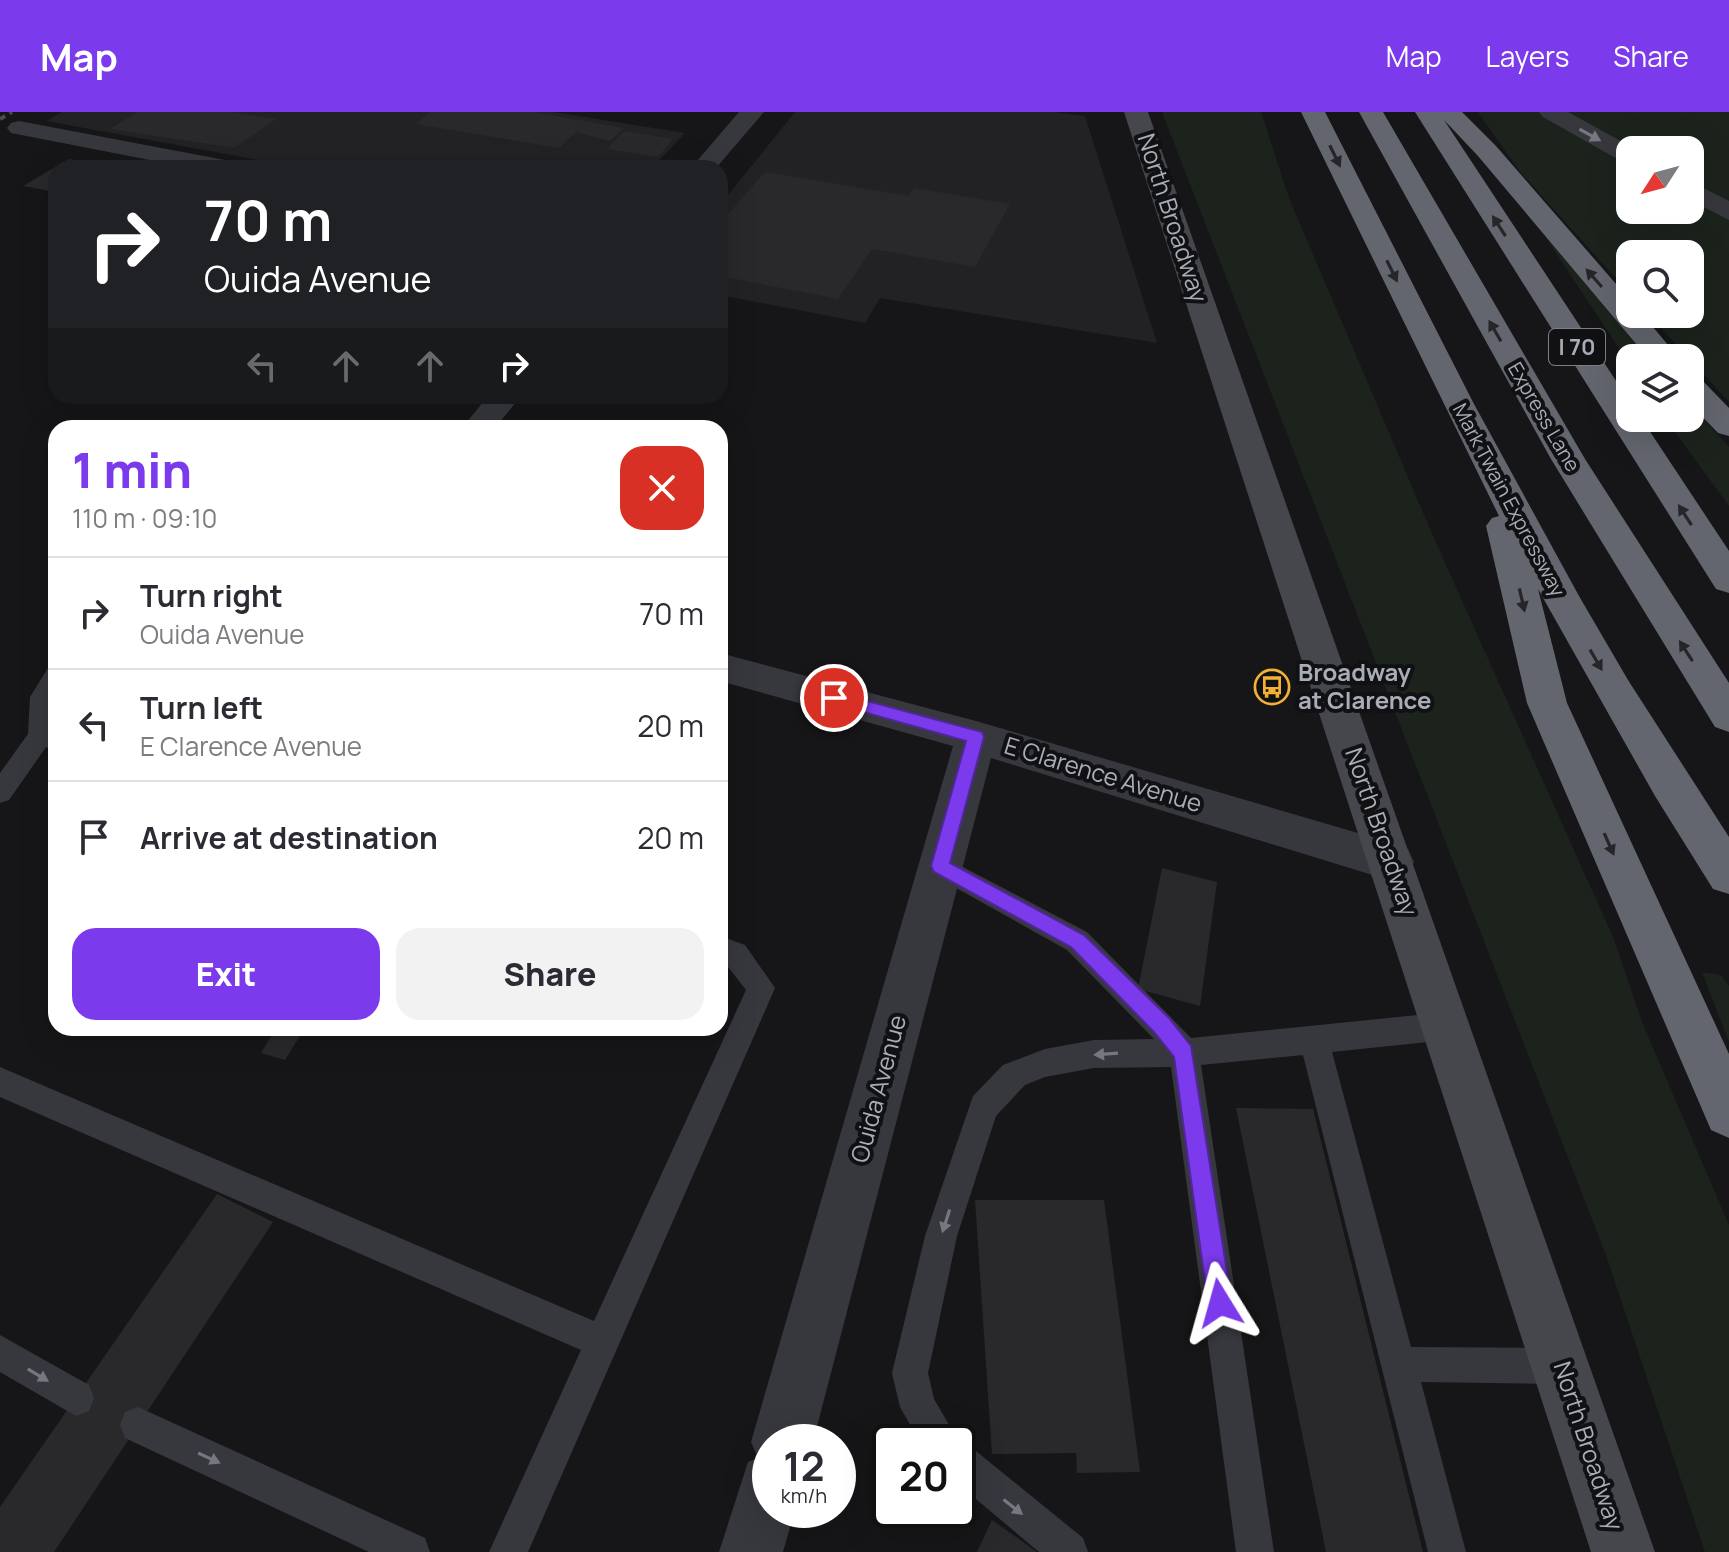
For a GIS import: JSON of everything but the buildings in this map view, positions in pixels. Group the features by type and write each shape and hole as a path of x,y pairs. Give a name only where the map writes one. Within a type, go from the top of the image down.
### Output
{"highway":[{"name":"Mark Twain Expressway","path":"1313,112 1491,470 1631,721 1729,875"},
{"name":"Express Lane","path":"1371,112 1568,459 1729,716"},
{"name":"I 70","path":"1427,112 1729,580"},
{"path":"1449,112 1487,151 1652,344"},
{"path":"1704,400 1729,426"},
{"path":"1491,470 1547,703 1729,1112"}],"main road":[{"name":"North Broadway","path":"1136,112 1623,1552"}],"street":[{"path":"710,160 752,112"},
{"path":"1551,112 1616,148"},
{"path":"19,128 188,160"},
{"path":"1704,197 1729,212"},
{"path":"485,420 498,404"},
{"name":"E Clarence Avenue","path":"728,669 976,737 1392,862"},
{"name":"Ouida Avenue","path":"787,1424 976,737"},
{"path":"751,1552 758,1528"}],"lane":[{"path":"0,793 48,739 42,697 48,687"},
{"path":"940,866 1077,941 1161,1025 1184,1053 1255,1552"},
{"path":"508,1552 761,988 735,954 728,952"},
{"path":"929,1424 918,1407 910,1373 941,1236 984,1107 1014,1075 1045,1063 1134,1051 1184,1053 1447,1026"},
{"path":"1314,1038 1447,1552"},
{"path":"0,1082 603,1342"},
{"path":"0,1352 76,1398"},
{"path":"1398,1364 1562,1366"},
{"path":"138,1425 411,1552"},
{"path":"976,1475 1069,1552"}],"shaded area":[{"path":"62,112 554,112 685,133 660,160 258,160 46,121"},
{"path":"795,112 1054,112 1085,116 1157,343 880,298 865,323 728,297 728,195"},
{"path":"1162,112 1261,112 1289,198 1433,536 1613,937 1642,1022 1729,1225 1729,1552 1705,1552 1606,1255"},
{"path":"1478,112 1729,112 1729,402 1704,375 1704,344 1676,344 1661,328 1704,328 1704,240 1616,240 1616,278 1521,173"},
{"path":"1537,224 1616,319 1616,328 1623,328 1636,344 1616,344"},
{"path":"1704,420 1729,447 1729,506 1675,432 1704,432"},
{"path":"1702,972 1721,975 1729,986 1729,1042"}],"railway":[{"path":"0,119 12,112"}],"place":[{"name":"Broadway at Clarence","path":"1272,687"}],"route":[{"path":"834,698 976,737 940,866 1077,941 1161,1025 1184,1053 1220,1303"}]}
